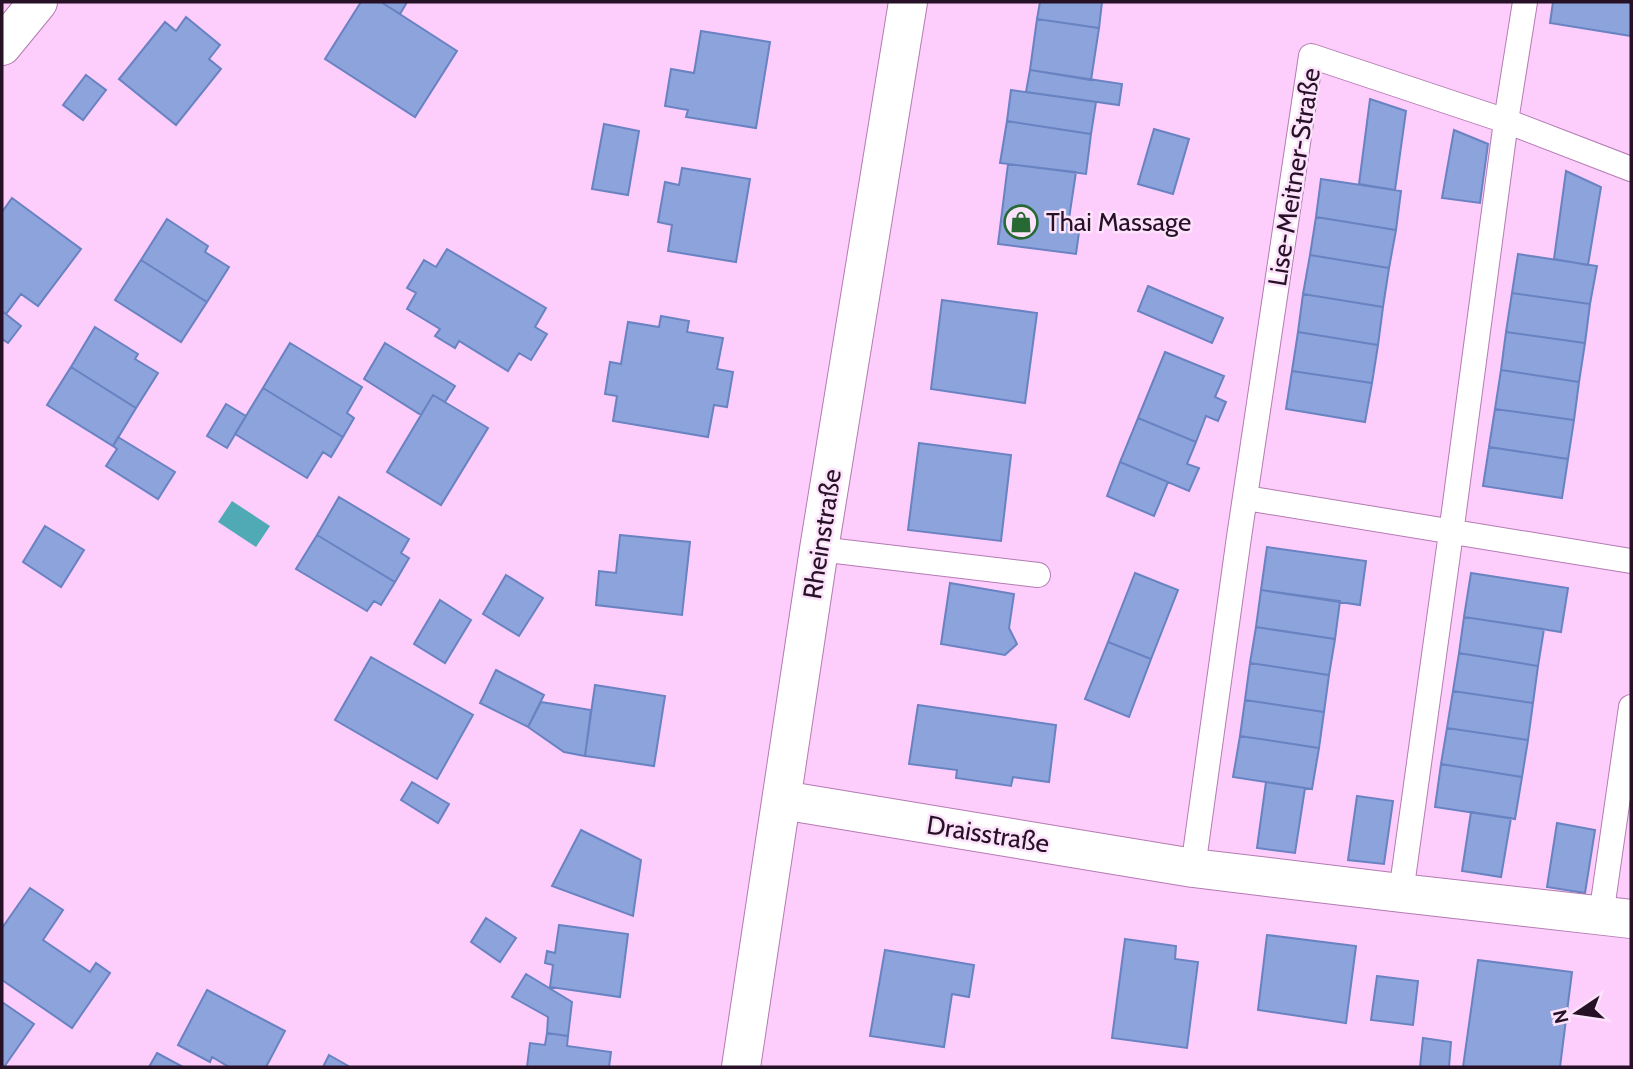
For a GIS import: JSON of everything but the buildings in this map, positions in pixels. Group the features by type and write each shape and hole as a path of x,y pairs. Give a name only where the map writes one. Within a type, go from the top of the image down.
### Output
{"main road":[{"path":"2,46 38,2"},
{"name":"Rheinstraße","path":"741,1067 819,549 908,2"},
{"name":"Draisstraße","path":"782,800 1193,868 1616,917"}],"lane":[{"path":"1401,893 1506,121 1525,2"},
{"name":"Lise-Meitner-Straße","path":"1246,498 1311,56 1506,121 1631,169"},
{"path":"1193,868 1246,498 1631,561"},
{"path":"819,549 1038,575"},
{"name":"Draisstraße","path":"1616,917 1631,706"}],"shaded area":[{"path":"232,501 270,526 256,547 218,522"}],"place":[{"name":"Thai Massage","path":"1021,222"}]}
